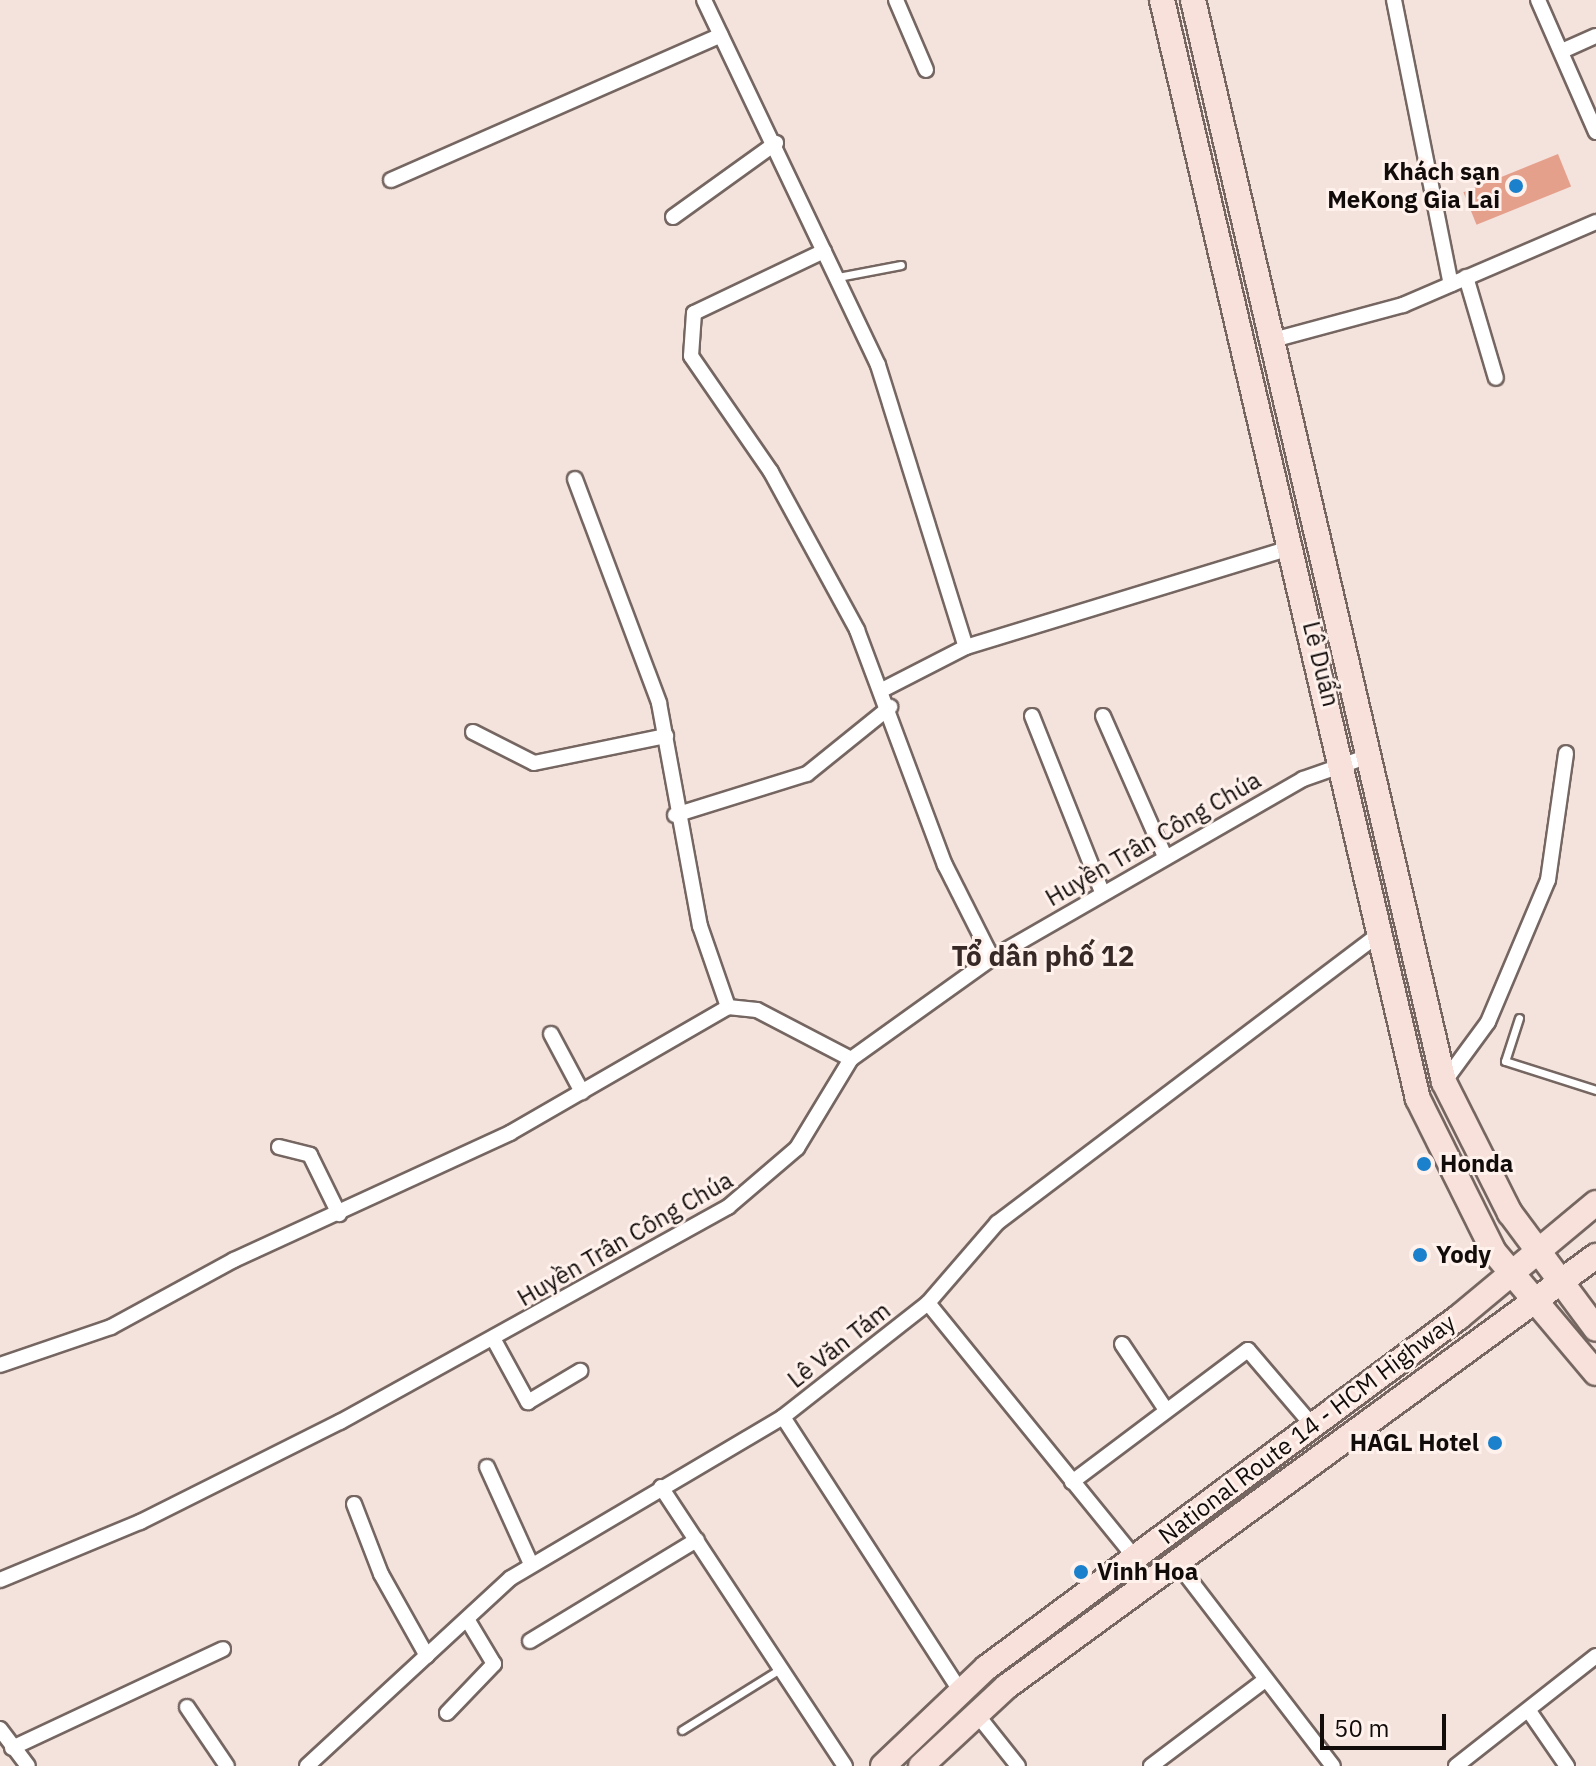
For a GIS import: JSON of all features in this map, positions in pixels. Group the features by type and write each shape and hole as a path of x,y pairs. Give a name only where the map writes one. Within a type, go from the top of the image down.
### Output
{"main road":[{"name":"Lê Duẩn","path":"1162,0 1345,763 1380,933 1429,1127 1510,1274 1596,1373"},
{"name":"Lê Duẩn","path":"1193,0 1277,339 1444,1082 1470,1143 1536,1252 1596,1329"},
{"name":"National Route 14 - HCM Highway","path":"883,1766 959,1689 1510,1274 1596,1203"},
{"name":"National Route 14 - HCM Highway","path":"921,1766 975,1712 1596,1256"}],"street":[{"path":"704,0 776,143 878,365 966,647"},
{"path":"896,0 926,70"},
{"path":"1394,0 1451,284"},
{"path":"1538,0 1596,132"},
{"path":"391,180 721,35"},
{"path":"1562,51 1596,36"},
{"path":"673,217 776,143"},
{"path":"1277,339 1451,284 1596,222"},
{"path":"824,251 694,313 691,356 771,472 884,689 945,865 992,958"},
{"path":"1466,277 1496,378"},
{"path":"575,479 666,736 675,815 728,1007"},
{"path":"884,689 966,647 1293,547"},
{"path":"675,815 807,774 890,707"},
{"path":"1032,716 1102,892"},
{"path":"1103,716 1164,854"},
{"path":"473,732 534,763 666,736"},
{"path":"1444,1082 1488,1022 1548,880 1566,753"},
{"name":"Huyền Trân Công Chúa","path":"0,1580 140,1522 494,1340 757,1186 797,1148 851,1059 992,958 1164,854 1345,763 1372,755"},
{"name":"Lê Văn Tám","path":"307,1766 531,1564 783,1417 928,1303 997,1223 1380,933"},
{"path":"0,1365 111,1327 582,1092 728,1007 757,1010 851,1059"},
{"path":"551,1034 582,1092"},
{"path":"279,1147 310,1155 339,1214"},
{"path":"928,1303 1135,1558"},
{"path":"494,1340 528,1402 580,1371"},
{"path":"1122,1344 1166,1410"},
{"path":"1072,1482 1166,1410 1254,1350 1312,1425"},
{"path":"783,1417 959,1689"},
{"path":"487,1467 531,1564"},
{"path":"661,1487 845,1766"},
{"path":"354,1504 387,1587 427,1656"},
{"path":"530,1641 697,1540"},
{"path":"1177,1563 1333,1766"},
{"path":"447,1713 494,1664 467,1619"},
{"path":"12,1748 223,1649"},
{"path":"1456,1766 1596,1656"},
{"path":"1151,1766 1170,1760 1265,1680"},
{"path":"187,1707 227,1766"},
{"path":"1529,1711 1567,1766"},
{"path":"975,1712 1018,1766"},
{"path":"0,1729 28,1766"}],"lane":[{"path":"838,277 901,265"},
{"path":"1519,1018 1505,1061 1596,1090"},
{"path":"682,1730 780,1669"}],"building":[{"name":"Khách sạn MeKong Gia Lai","path":"1558,154 1571,186 1477,225 1463,192"}],"place":[{"name":"Khách sạn MeKong Gia Lai","path":"1516,186"},
{"name":"Honda","path":"1424,1164"},
{"name":"Yody","path":"1420,1255"},
{"name":"HAGL Hotel","path":"1495,1443"},
{"name":"Vinh Hoa","path":"1081,1572"}],"district":[{"name":"Tổ dân phố 12","path":"1043,956"}]}
